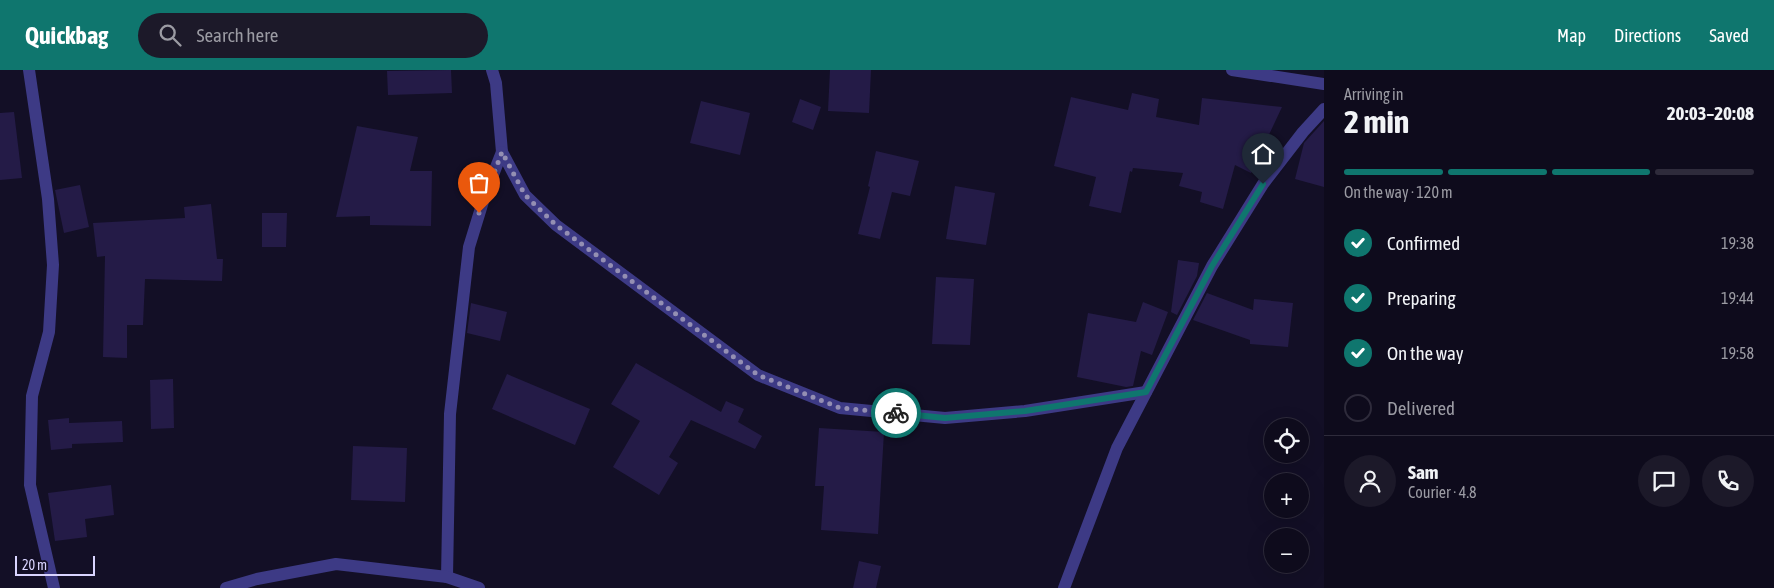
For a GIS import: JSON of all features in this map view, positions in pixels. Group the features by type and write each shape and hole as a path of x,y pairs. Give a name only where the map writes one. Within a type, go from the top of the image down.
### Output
{"street":[{"path":"29,70 48,199 53,265 49,332 32,396 30,485 54,588"},
{"path":"492,70 496,84 502,152 525,195 556,225 758,375 840,408 945,418 1025,411 1146,392"},
{"path":"1232,70 1324,84"},
{"path":"1064,588 1117,448 1212,266 1263,184 1303,132 1324,109"},
{"path":"447,577 450,414 469,247 485,195 502,152"},
{"path":"226,588 257,579 336,564 447,577 479,588"}],"building":[{"path":"451,70 452,93 388,95 387,71"},
{"path":"830,70 871,70 869,113 828,111"},
{"path":"1132,93 1159,99 1156,117 1199,125 1202,98 1282,107 1251,173 1235,165 1223,209 1200,202 1202,192 1179,186 1183,173 1133,168 1132,172 1130,171 1121,213 1089,206 1096,177 1054,166 1071,97 1128,110"},
{"path":"800,99 821,107 813,130 792,122"},
{"path":"701,101 750,113 740,155 690,143"},
{"path":"14,112 22,178 0,180 0,113"},
{"path":"1324,121 1324,187 1295,179 1304,143"},
{"path":"357,126 418,137 410,171 432,171 431,226 370,225 370,216 336,217"},
{"path":"876,151 919,161 910,196 892,192 880,239 858,234 870,187 868,186"},
{"path":"80,185 89,227 64,233 55,190"},
{"path":"955,186 995,193 986,245 946,239"},
{"path":"211,204 217,259 223,259 222,281 145,279 143,325 127,325 127,358 103,357 105,256 97,257 93,223 185,218 184,207"},
{"path":"262,213 287,213 286,247 262,247"},
{"path":"1178,260 1199,263 1197,276 1177,315 1171,312"},
{"path":"936,277 974,279 970,345 932,344"},
{"path":"1207,293 1253,310 1254,299 1293,303 1288,347 1250,344 1250,340 1193,320"},
{"path":"1143,302 1168,312 1152,355 1141,351 1133,386 1126,387 1077,377 1088,313 1136,322"},
{"path":"471,303 507,312 500,341 467,333"},
{"path":"636,363 721,412 726,401 744,409 738,422 762,436 755,449 691,420 669,457 678,463 659,495 613,467 640,421 611,404"},
{"path":"507,374 590,409 575,445 492,409"},
{"path":"173,379 174,428 151,429 150,380"},
{"path":"69,418 69,423 122,421 123,442 72,444 72,448 51,450 48,420"},
{"path":"819,428 884,432 878,534 821,530 824,486 815,486"},
{"path":"353,446 407,448 405,502 351,500"},
{"path":"111,485 114,515 85,519 87,537 55,541 48,493"},
{"path":"859,561 881,566 876,588 853,588"}],"way so far":[{"path":"479,213 502,152 525,195 556,225 758,375 840,408 896,413"}],"route":[{"path":"896,413 945,418 1025,411 1146,392 1212,266 1263,184"}]}
